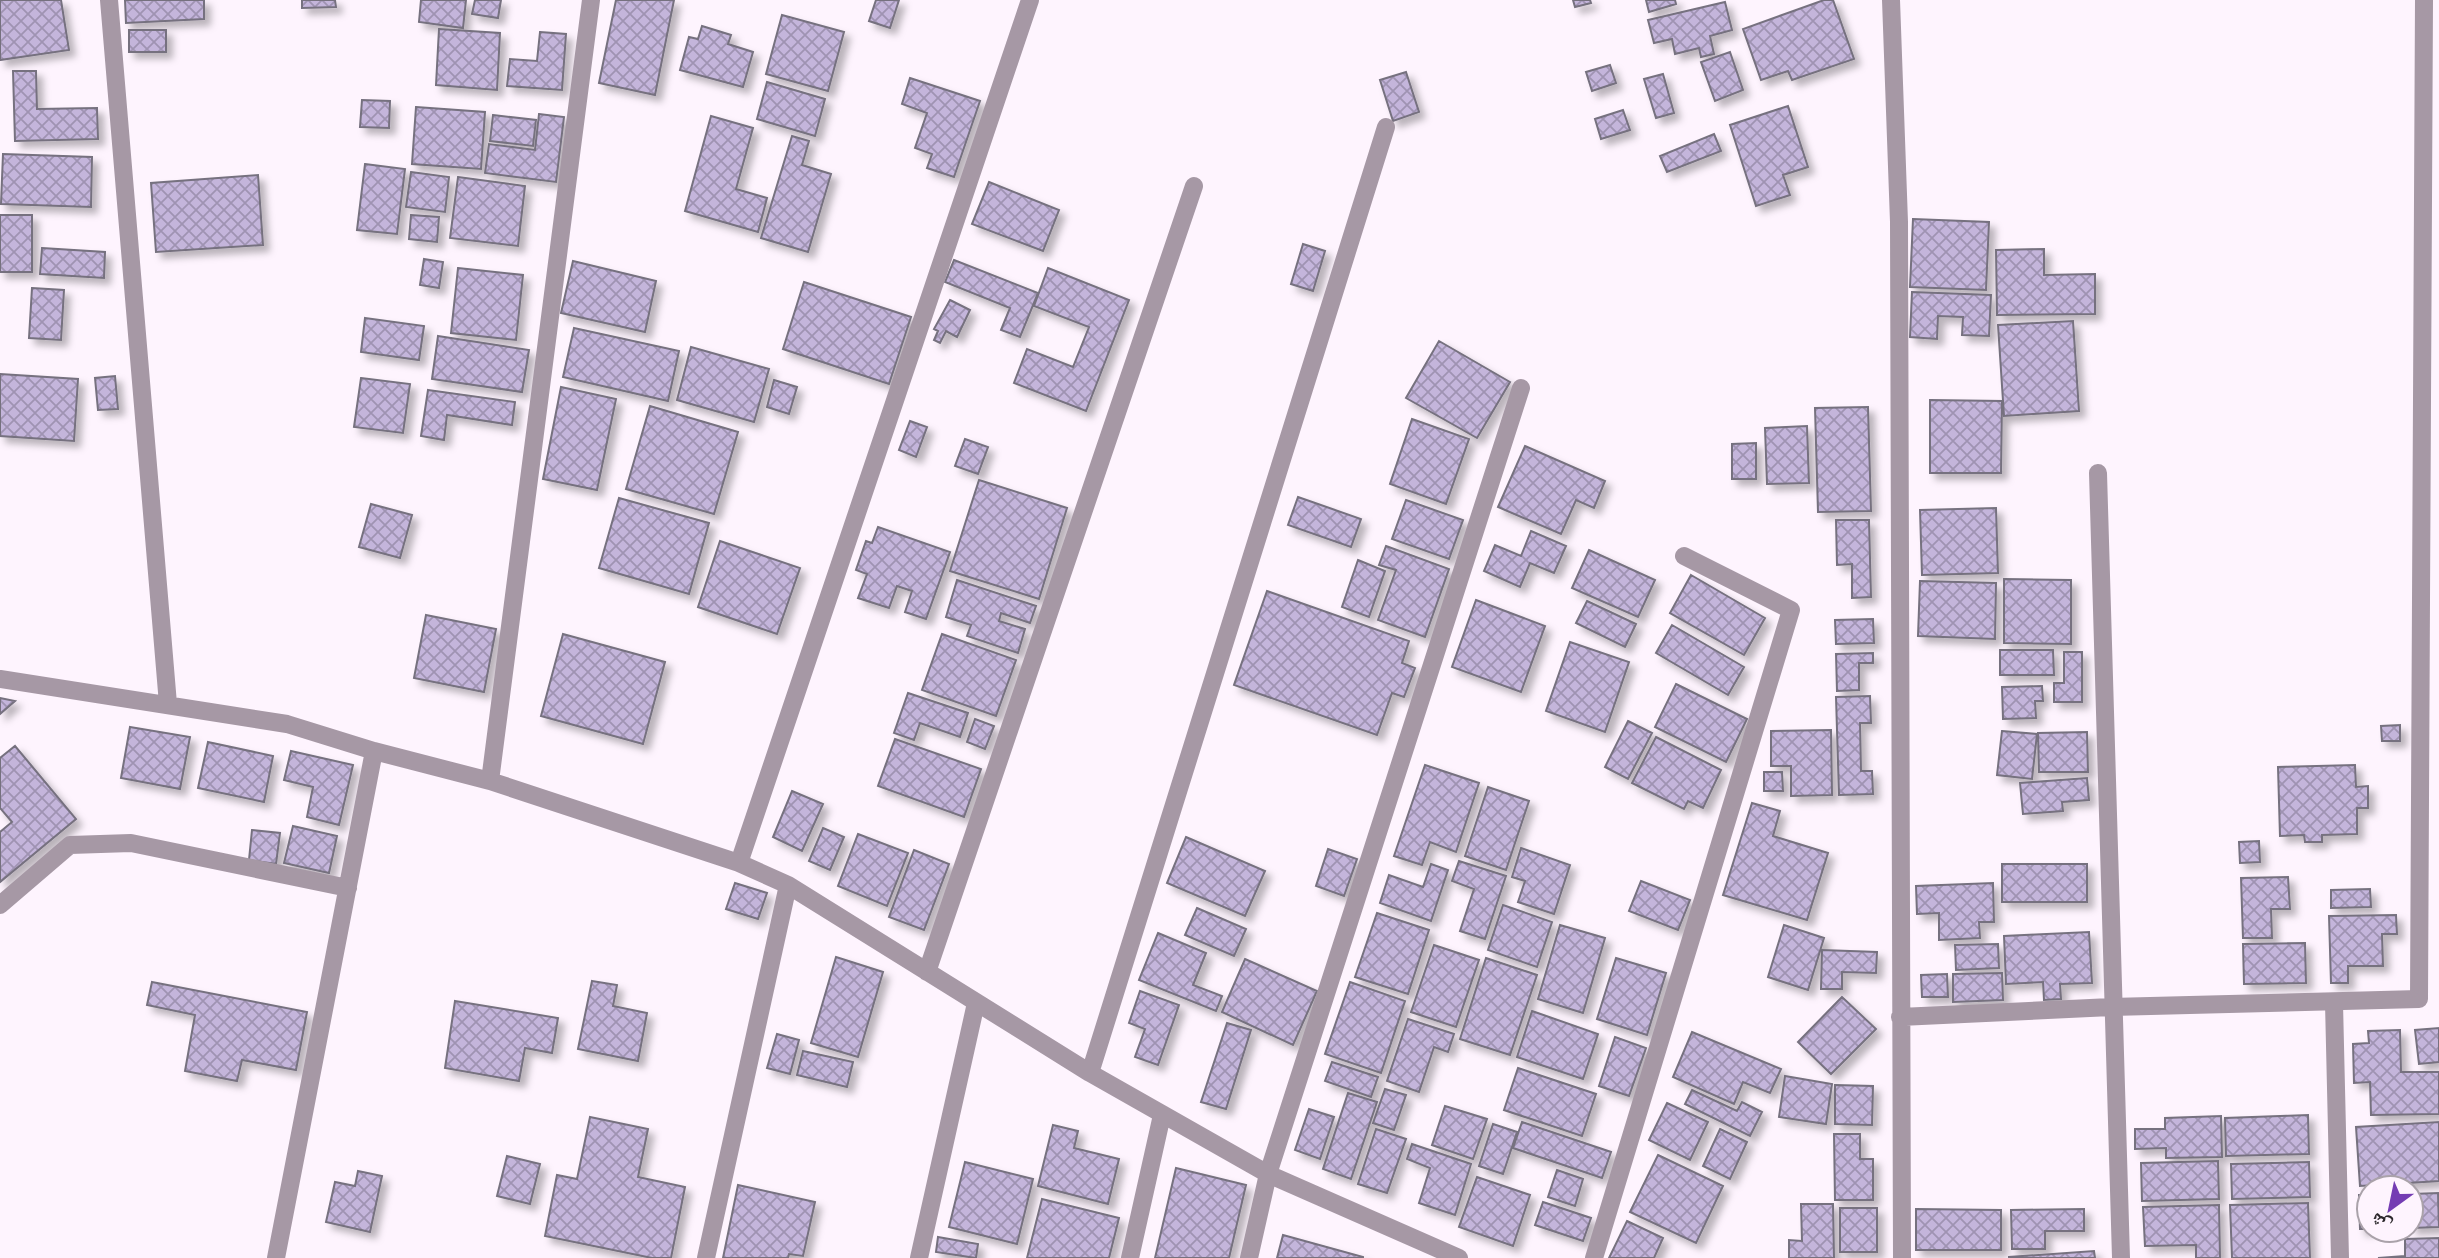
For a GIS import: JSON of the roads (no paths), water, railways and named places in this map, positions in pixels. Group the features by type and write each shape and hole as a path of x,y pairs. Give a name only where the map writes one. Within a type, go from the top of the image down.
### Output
{"street":[{"path":"109,0 167,704"},
{"path":"490,781 592,0"},
{"path":"739,863 1030,0"},
{"path":"1891,0 1899,222 1902,1258"},
{"path":"1900,1017 2111,1007 2419,999 2424,0"},
{"path":"1090,1073 1386,127"},
{"path":"927,972 1194,186"},
{"path":"1249,1258 1268,1174 1521,388"},
{"path":"2098,472 2111,1007 2121,1258"},
{"path":"1594,1258 1791,610 1684,556"},
{"path":"0,679 287,724 374,751 490,781 739,863 788,885 1090,1073 1268,1174 1459,1258"},
{"path":"276,1258 374,751"},
{"path":"0,905 70,845 131,843 348,888"},
{"path":"706,1258 788,885"},
{"path":"919,1258 976,1003"},
{"path":"2334,1003 2340,1258"},
{"path":"1130,1258 1162,1115"}]}
